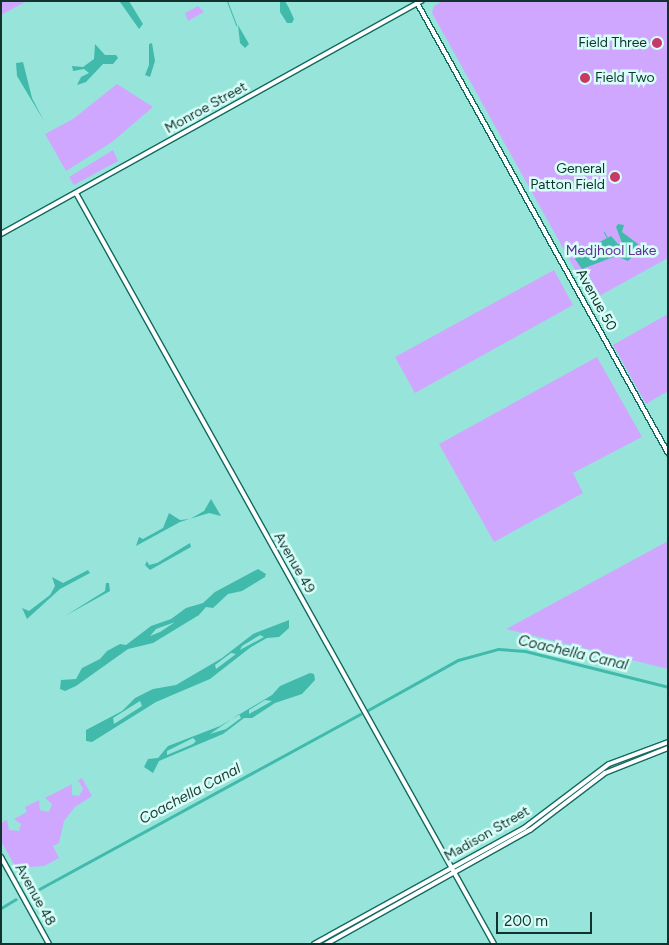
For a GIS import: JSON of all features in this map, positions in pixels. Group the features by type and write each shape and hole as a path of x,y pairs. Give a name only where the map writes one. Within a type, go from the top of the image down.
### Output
{"main road":[{"name":"Monroe Street","path":"1,234 422,1"},
{"name":"Avenue 50","path":"417,3 668,453"},
{"name":"Avenue 49","path":"76,193 494,944"},
{"name":"Madison Street","path":"314,944 532,823 609,764 668,742"},
{"name":"Madison Street","path":"326,944 538,825 605,773 668,748"},
{"name":"Avenue 48","path":"1,857 49,944"}],"green space":[{"path":"1,1 27,1 1,15"},
{"name":"Medjhool Lake","path":"442,1 668,1 668,258 592,300 432,13 434,6"},
{"path":"198,6 204,12 188,21 185,13"},
{"path":"117,84 153,107 112,142 66,171 45,134 73,119"},
{"path":"113,150 118,161 74,185 69,177"},
{"path":"554,270 573,305 415,393 395,357"},
{"path":"668,314 668,391 646,404 613,345"},
{"path":"597,357 642,437 573,473 583,493 494,542 439,444"},
{"path":"668,541 668,669 506,629"},
{"path":"82,778 92,796 75,807 64,821 59,843 53,846 59,858 44,866 16,868 1,841 1,823 7,820 9,830 19,831 21,824 14,819 27,812 25,807 39,800 40,810 49,812 52,804 45,798 72,784 72,795 79,796 83,789 78,780"}],"shaded area":[{"path":"129,1 143,24 139,29 120,2"},
{"path":"280,1 285,1 289,8 294,19 292,23 287,23 280,12"},
{"path":"238,25 249,44 245,48 240,43"},
{"path":"152,43 155,61 150,77 145,75 149,65 149,44"},
{"path":"95,44 105,55 116,55 118,58 113,64 103,64 86,82 77,85 81,77 89,73 84,69 73,71 72,66 83,67 94,59"},
{"path":"23,62 32,98 44,121 17,76 16,63"},
{"path":"618,224 624,225 622,232 638,244 637,252 628,261 616,256 582,269 575,259 579,253 611,236 618,244 622,243 616,227"},
{"path":"211,499 221,516 209,513 190,519 204,511"},
{"path":"169,513 180,520 190,519 180,522 136,546 139,537 143,539 163,528"},
{"path":"190,543 191,547 150,570 145,565 147,561 149,565 157,563"},
{"path":"258,569 266,574 265,577 242,591 228,594 213,608 206,607 199,615 153,643 128,649 76,686 65,691 60,689 61,680 76,679 82,668 100,659 107,651 120,644 126,645 151,626 171,619 186,608 203,603 215,592","holes":["175,622 150,636 156,629"]},
{"path":"88,570 90,573 60,589 27,619 22,608 29,611 50,595 55,586 52,577 63,583"},
{"path":"106,583 109,583 110,591 65,616 105,591"},
{"path":"289,620 289,628 279,637 267,638 251,647 210,679 156,702 92,742 86,741 86,730 122,711 135,698 153,689 176,685 222,658 253,634","holes":["260,635 264,637 240,650 242,646","231,653 236,654 216,669 215,665","140,701 142,706 114,724 113,718"]},
{"path":"310,673 314,674 315,680 302,694 275,703 252,718 244,718 223,734 159,761 153,773 144,767 148,759 158,758 168,746 220,726 232,719 210,734 226,729 241,718 239,715 272,695 280,686","holes":["265,700 272,701 249,714 249,710","193,738 196,741 167,755 167,751"]}],"waterway":[{"path":"227,1 236,25"},
{"path":"604,232 607,238"},
{"name":"Coachella Canal","path":"368,710 458,660 498,649 525,651 668,687"},
{"name":"Coachella Canal","path":"30,894 360,714"},
{"name":"Coachella Canal","path":"1,908 16,899"}],"place":[{"name":"Field Three","path":"657,43"},
{"name":"Field Two","path":"585,78"},
{"name":"General Patton Field","path":"615,177"}]}
